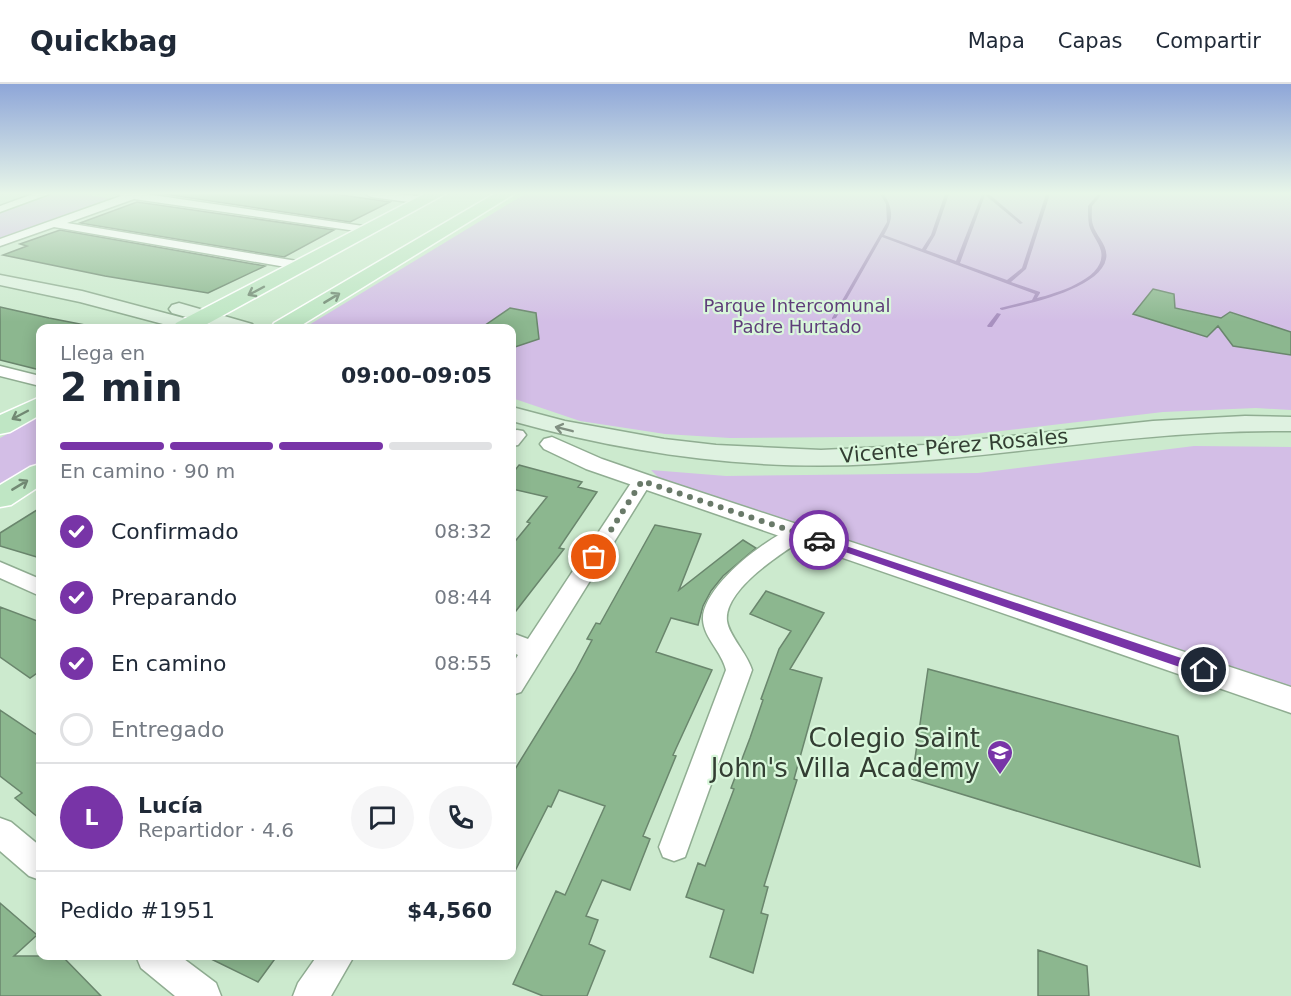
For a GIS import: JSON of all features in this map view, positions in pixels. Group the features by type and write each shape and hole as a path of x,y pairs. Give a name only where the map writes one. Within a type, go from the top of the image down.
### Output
{"main road":[{"path":"197,324 358,237"},
{"path":"289,324 435,237"},
{"path":"0,280 82,297 191,324"},
{"path":"0,426 36,407"},
{"name":"Vicente Pérez Rosales","path":"516,428 587,434 660,447 737,454 819,457 926,453 1177,425 1291,424"},
{"name":"Vicente Pérez Rosales","path":"516,429 552,444 672,464 743,470 854,474 934,470 1193,439 1291,437"},
{"path":"0,498 36,476"}],"street":[{"path":"0,243 18,237"},
{"path":"128,237 303,266"},
{"path":"0,371 36,380"},
{"path":"552,444 594,464 642,481 1291,700"},
{"path":"516,670 522,647 642,481"},
{"path":"674,847 739,670 738,658 715,622 715,609 738,578 752,565 780,543 799,533"},
{"path":"5,576 36,587"},
{"path":"0,832 36,862"},
{"path":"158,960 203,996"},
{"path":"311,996 334,960"}],"green space":[{"name":"Parque Intercomunal Padre Hurtado","path":"455,237 1291,237 1291,410 1256,408 1163,412 957,436 730,438 665,434 580,421 516,399 516,324 311,324"},
{"path":"36,418 36,466 0,489 0,438"},
{"path":"1194,446 1291,447 1291,691 661,480 651,470 726,476 978,473"}],"building":[{"path":"41,237 97,237 265,266 208,293 105,276 3,255 27,246 20,244"},
{"path":"161,237 322,237 284,257"},
{"path":"1153,289 1174,294 1175,308 1221,318 1230,312 1291,332 1291,355 1233,346 1218,326 1207,337 1133,314"},
{"path":"0,307 80,324 36,324 36,369 0,360"},
{"path":"510,308 536,313 539,339 516,347 516,324 487,324"},
{"path":"519,465 582,482 578,487 597,492 559,548 564,549 516,611 516,540 547,497 516,490 516,469"},
{"path":"36,510 36,557 0,546 0,533"},
{"path":"655,525 701,534 679,590 743,540 756,548 723,576 711,591 703,606 698,625 671,618 656,652 712,670 673,755 676,756 643,836 650,839 630,890 602,880 586,916 598,920 589,944 605,951 587,996 543,996 513,984 556,891 565,895 605,806 559,790 551,807 548,806 516,869 516,768 575,672 592,640 587,639 596,623 600,624"},
{"path":"766,591 824,613 790,669 822,678 794,779 797,780 764,886 768,887 761,913 768,915 753,973 710,957 724,910 686,897 698,863 705,866 734,789 731,788 779,649 791,631 750,614"},
{"path":"0,607 36,620 36,674 30,678 0,657"},
{"path":"928,669 1178,736 1200,867 912,779"},
{"path":"0,710 36,734 36,816 15,798 22,793 0,776"},
{"path":"0,903 36,934 14,956 36,956 36,960 66,960 101,996 0,996"},
{"path":"1038,950 1087,966 1089,996 1038,996"},
{"path":"213,960 274,960 258,982"}],"waterway":[{"path":"834,318 881,237"},
{"path":"885,237 1008,282"},
{"path":"924,250 932,237"},
{"path":"958,263 968,237"},
{"path":"1008,282 1024,269 1034,237"},
{"path":"1002,309 1043,298 1076,286 1090,278 1099,269 1104,259 1097,237"},
{"path":"1008,282 1038,293 1034,300"},
{"path":"990,326 999,314"}],"way so far":[{"path":"594,557 642,481 819,540"}],"place":[{"name":"Colegio Saint John's Villa Academy","path":"1000,776"}],"route":[{"path":"819,540 1204,670"}]}
